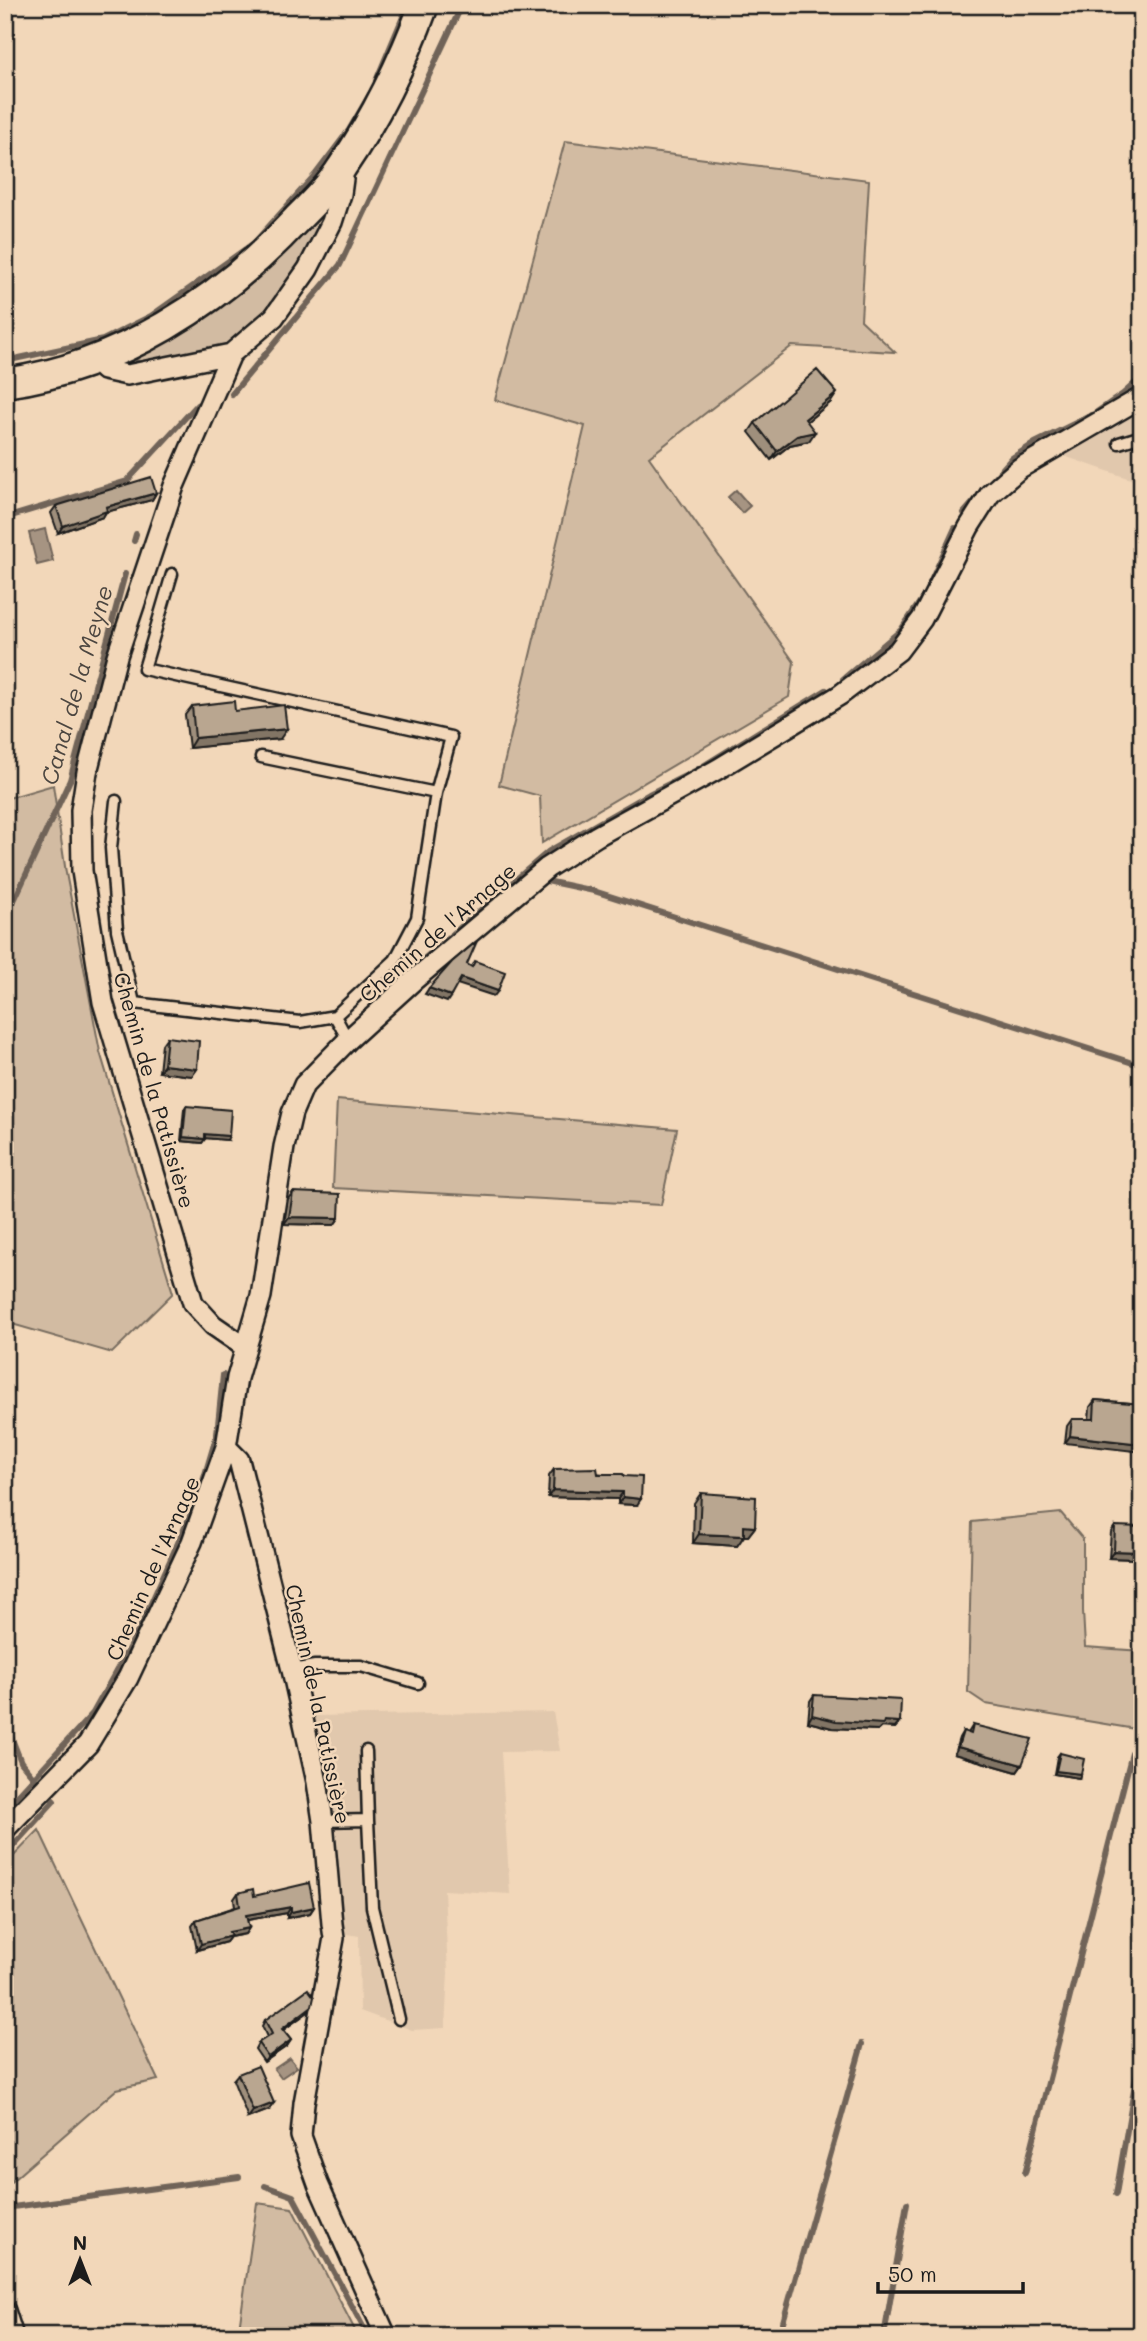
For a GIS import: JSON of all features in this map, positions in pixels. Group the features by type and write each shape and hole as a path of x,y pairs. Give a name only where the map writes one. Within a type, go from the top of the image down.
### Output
{"street":[{"path":"5,383 58,373 148,336 192,311 272,246 341,169 394,77 424,5"},
{"name":"Chemin de la Patissière","path":"245,1347 213,1325 193,1303 103,1002 90,932 81,859 81,810 87,772 117,656 174,486 231,354 274,317 308,269 332,222 344,178 341,169"},
{"path":"94,360 104,370 127,375 231,354"},
{"name":"Chemin de l'Arnage","path":"5,1829 88,1744 128,1678 192,1542 226,1447 237,1378 261,1296 284,1147 292,1113 304,1085 348,1040 547,868 597,836 718,769 840,695 898,651 922,620 969,527 990,494 1020,468 1142,397"},
{"name":"Chemin de la Patissière","path":"226,1447 239,1460 292,1670 323,1821 334,1938 304,2103 301,2136 318,2184 386,2336"},
{"path":"5,2311 13,2336"}],"lane":[{"path":"1119,443 1142,436"},
{"path":"116,801 110,848 117,930 134,1003 300,1022 335,1016 395,960 417,918 436,793 451,737 144,669 172,574"},
{"path":"261,757 436,793"},
{"path":"335,1016 348,1040"},
{"path":"292,1670 315,1665 362,1665 418,1683"},
{"path":"366,1751 372,1907 399,2019"},
{"path":"323,1821 368,1820"}],"shaded area":[{"path":"565,141 869,180 861,320 895,352 792,346 649,457 794,662 789,697 542,843 540,796 499,785 585,426 495,400"},
{"path":"328,206 283,289 251,326 214,350 145,363 136,360 137,354"},
{"path":"1142,396 1142,483 1064,456"},
{"path":"736,490 750,506 742,513 728,497"},
{"path":"45,529 53,561 37,565 29,533"},
{"path":"53,785 66,873 100,1052 173,1293 112,1353 5,1322 5,799"},
{"path":"337,1100 677,1129 661,1205 333,1188"},
{"path":"1061,1513 1083,1539 1085,1647 1142,1651 1142,1712 1134,1713 1135,1729 986,1704 968,1692 972,1522"},
{"path":"553,1712 560,1751 501,1752 510,1894 444,1890 448,1973 445,2028 412,2030 360,2011 359,1936 340,1933 334,1846 313,1716"},
{"path":"39,1830 158,2080 117,2089 5,2187 5,1865"},
{"path":"290,2058 297,2067 281,2078 274,2069"},
{"path":"257,2203 292,2208 358,2336 238,2336"}],"building":[{"path":"817,370 837,393 805,419 815,432 797,436 777,451 755,423"},
{"path":"151,477 156,493 106,507 107,511 63,526 56,506"},
{"path":"234,701 235,711 284,705 287,729 195,738 192,706"},
{"path":"477,941 467,964 472,967 475,961 505,972 498,991 461,978 451,996 429,988 452,962"},
{"path":"167,1037 199,1041 197,1069 164,1065"},
{"path":"186,1106 231,1110 229,1136 205,1134 205,1139 183,1137"},
{"path":"293,1192 340,1194 339,1218 289,1217"},
{"path":"1095,1400 1142,1404 1142,1444 1070,1436 1072,1419 1094,1419"},
{"path":"597,1468 598,1474 642,1477 641,1499 623,1497 623,1492 553,1490 554,1469"},
{"path":"701,1493 756,1497 755,1527 744,1526 744,1536 699,1534"},
{"path":"1115,1526 1142,1527 1141,1552 1114,1551"},
{"path":"814,1695 901,1700 900,1722 884,1721 883,1724 836,1721 812,1715"},
{"path":"973,1725 1032,1739 1022,1765 958,1747 963,1731 971,1734"},
{"path":"1060,1753 1084,1759 1081,1774 1056,1771"},
{"path":"309,1883 314,1907 291,1912 291,1907 246,1915 249,1928 229,1932 231,1936 201,1944 196,1920 240,1906 238,1893 253,1889 254,1896"},
{"path":"308,1989 314,1997 312,2006 282,2029 291,2040 268,2057 258,2043 272,2034 265,2020"},
{"path":"258,2066 274,2103 253,2111 238,2074"}],"waterway":[{"path":"376,81 408,5"},
{"path":"232,394 340,265 462,5"},
{"path":"5,361 103,340 151,316 254,243 315,175 349,130 370,94"},
{"path":"990,483 1012,458 1035,443 1094,414 1142,377"},
{"path":"5,518 127,481 197,405 203,402"},
{"path":"964,513 978,497"},
{"path":"930,583 955,528"},
{"name":"Canal de la Meyne","path":"134,541 136,534"},
{"name":"Canal de la Meyne","path":"5,920 70,780 125,574"},
{"path":"843,679 901,630 924,596"},
{"path":"418,964 549,851 695,771 826,690"},
{"path":"542,880 594,891 1142,1066"},
{"path":"5,1809 93,1713 140,1628 198,1498 217,1434 223,1375"},
{"name":"Canal de la Meyne","path":"5,1721 21,1762 38,1783"},
{"path":"1025,2173 1132,1753 1142,1755"},
{"name":"Canal de la Meyne","path":"5,1855 54,1801 49,1796"},
{"path":"1116,2194 1142,2043"},
{"path":"779,2336 862,2044"},
{"name":"Canal de la Meyne","path":"5,2208 239,2177"},
{"name":"Canal de la Meyne","path":"265,2186 293,2196 368,2336"},
{"path":"884,2336 907,2203"}]}
